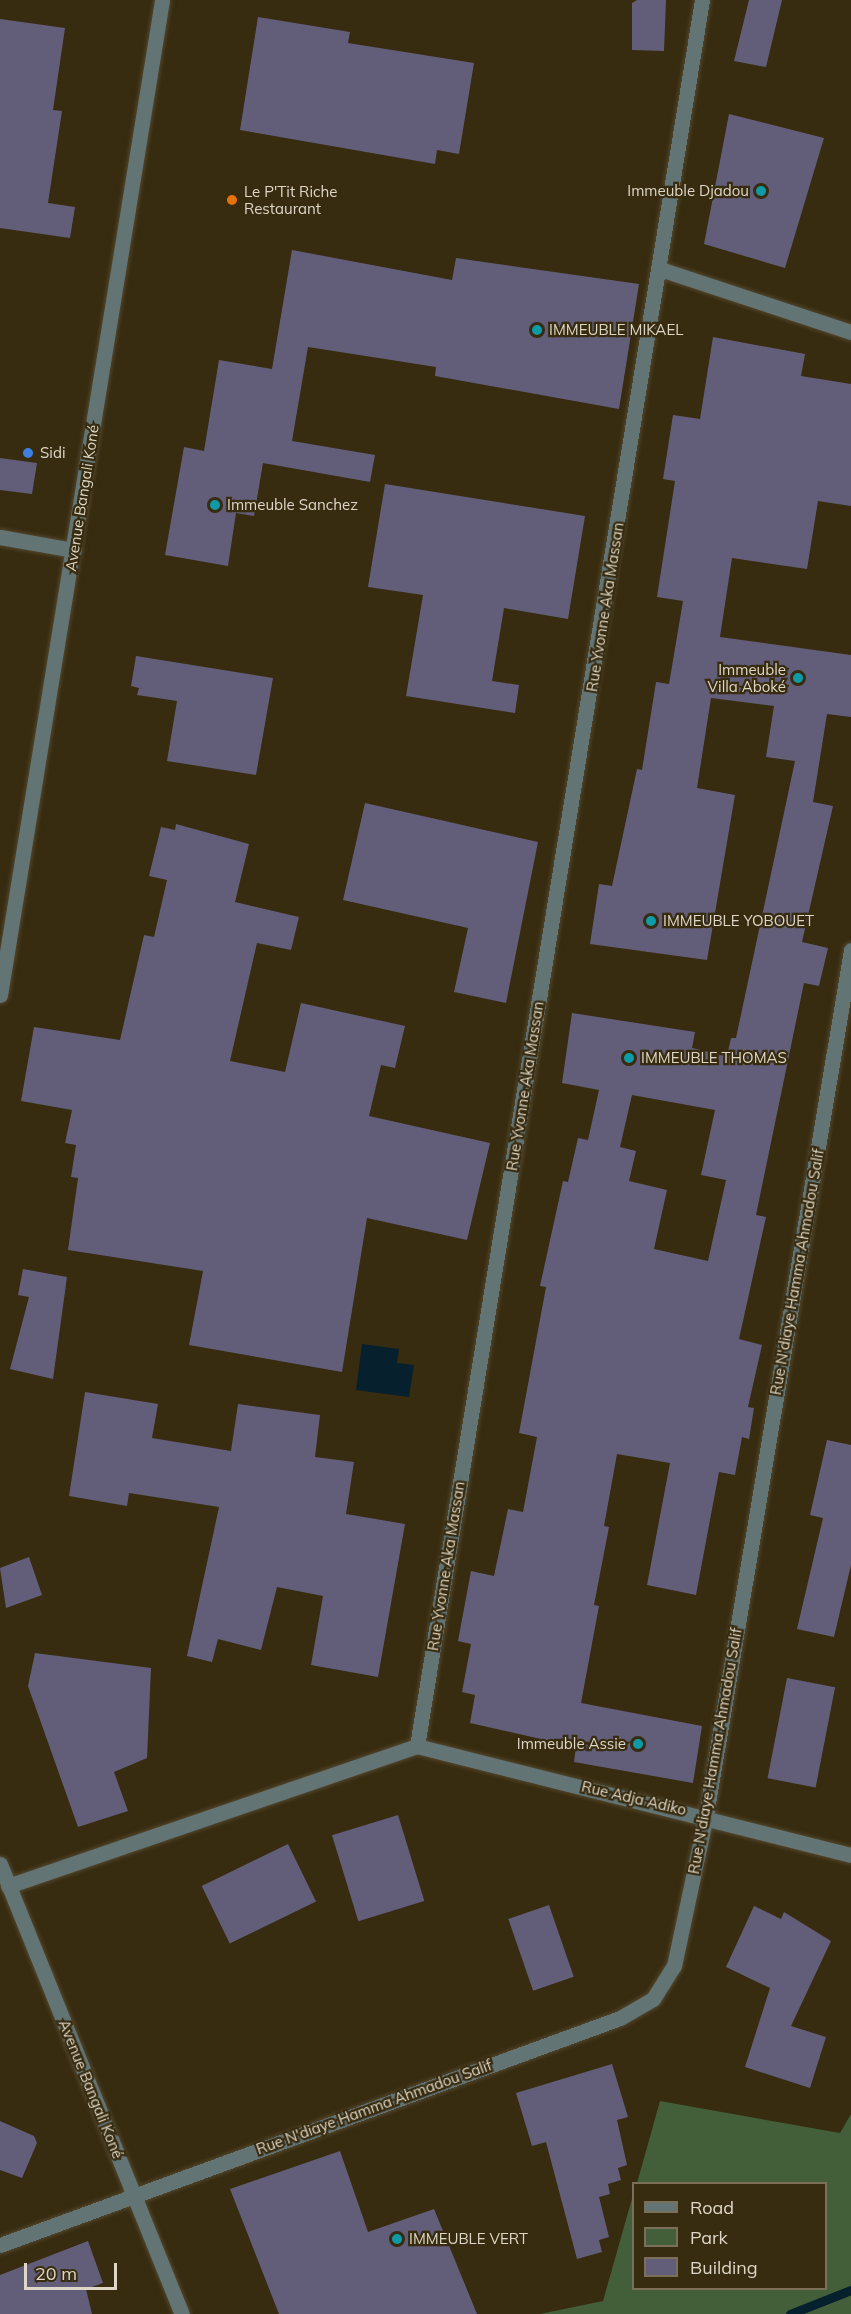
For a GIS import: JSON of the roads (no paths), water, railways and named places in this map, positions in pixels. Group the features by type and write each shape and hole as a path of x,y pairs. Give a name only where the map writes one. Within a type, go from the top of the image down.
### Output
{"street":[{"name":"Avenue Bangali Koné","path":"0,995 162,0"},
{"name":"Rue Yvonne Aka Massan","path":"417,1746 660,269 702,0"},
{"path":"660,269 851,332"},
{"path":"0,537 74,550"},
{"name":"Rue N'diaye Hamma Ahmadou Salif","path":"0,2245 134,2194 620,2018 653,1999 675,1966 706,1815 851,950"},
{"path":"8,1886 417,1746"},
{"name":"Rue Adja Adiko","path":"417,1746 706,1815 851,1855"},
{"name":"Avenue Bangali Koné","path":"0,1864 182,2314"}],"water":[{"path":"362,1344 399,1349 397,1363 414,1365 409,1397 356,1390"}],"waterway":[{"path":"790,2314 851,2290"}],"place":[{"name":"Immeuble Djadou","path":"761,191"},
{"name":"Le P'Tit Riche Restaurant","path":"232,200"},
{"name":"IMMEUBLE MIKAEL","path":"537,330"},
{"name":"Sidi","path":"28,453"},
{"name":"Immeuble Sanchez","path":"215,505"},
{"name":"Immeuble Villa Aboké","path":"798,678"},
{"name":"IMMEUBLE YOBOUET","path":"651,921"},
{"name":"IMMEUBLE THOMAS","path":"629,1058"},
{"name":"Immeuble Assie","path":"638,1744"},
{"name":"IMMEUBLE VERT","path":"397,2239"}]}
